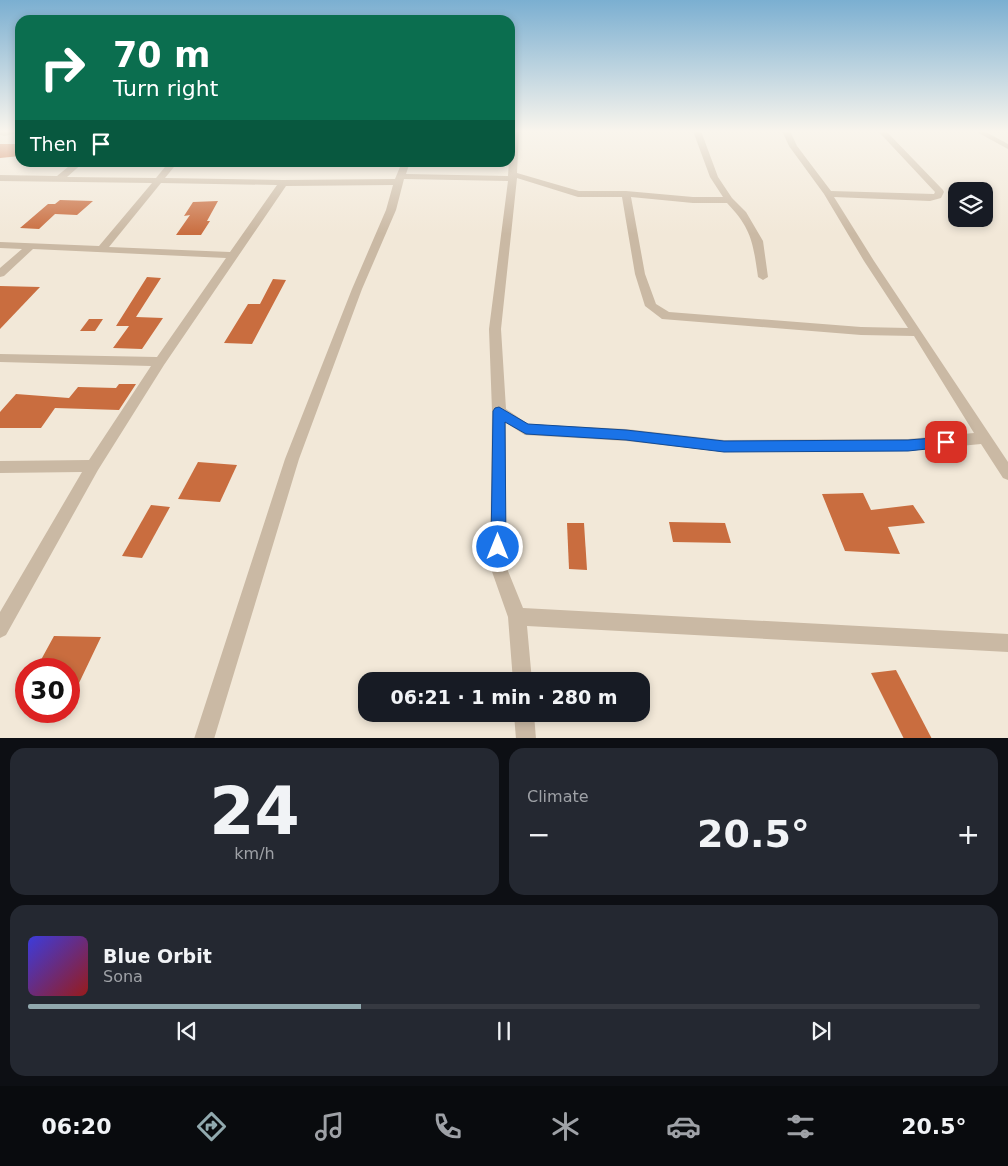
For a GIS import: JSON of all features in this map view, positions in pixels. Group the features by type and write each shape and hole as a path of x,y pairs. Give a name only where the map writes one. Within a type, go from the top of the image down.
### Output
{"street":[{"path":"710,165 714,177 729,200 743,214 758,242 762,277"},
{"path":"807,165 828,194 869,261 1008,474"},
{"path":"828,194 930,198 938,196 940,192 915,165"},
{"path":"58,180 74,167"},
{"path":"102,249 170,167"},
{"path":"513,167 495,329 499,411 498,566 517,617 521,672"},
{"path":"204,738 292,459 391,210 402,174"},
{"path":"0,178 283,183 402,174 513,177 578,194 626,194 693,200 729,200"},
{"path":"0,629 93,466 160,362 283,183"},
{"path":"626,194 640,274 651,306 666,316 861,330 917,332"},
{"path":"0,245 233,255"},
{"path":"0,274 31,246"},
{"path":"0,358 160,362"},
{"path":"499,411 526,429 626,435 724,446 908,446 984,438"},
{"path":"0,467 93,466"},
{"path":"517,617 1008,643"},
{"path":"525,722 526,738"}],"building":[{"path":"60,200 93,201 77,215 55,214 39,229 20,228 48,204 55,204"},
{"path":"218,201 207,221 210,221 201,235 176,235 190,215 184,216 193,202"},
{"path":"147,277 161,278 136,317 163,318 142,349 113,348 129,326 116,326"},
{"path":"273,279 286,280 252,344 224,343 248,304 260,304"},
{"path":"0,286 40,287 0,329"},
{"path":"89,319 103,319 95,331 80,331"},
{"path":"119,384 136,384 119,410 55,408 41,428 0,428 0,412 16,394 69,398 78,387 116,388"},
{"path":"198,462 237,465 220,502 178,499"},
{"path":"863,493 871,510 913,505 925,523 888,527 900,554 845,551 822,494"},
{"path":"151,505 170,507 142,558 122,556"},
{"path":"669,522 725,523 731,543 673,542"},
{"path":"567,523 584,523 587,570 569,569"},
{"path":"54,636 101,637 80,681 80,658 42,658"},
{"path":"896,670 931,738 904,738 871,673"}],"route":[{"path":"498,547 499,411 526,429 626,435 724,446 908,446 946,442"}]}
